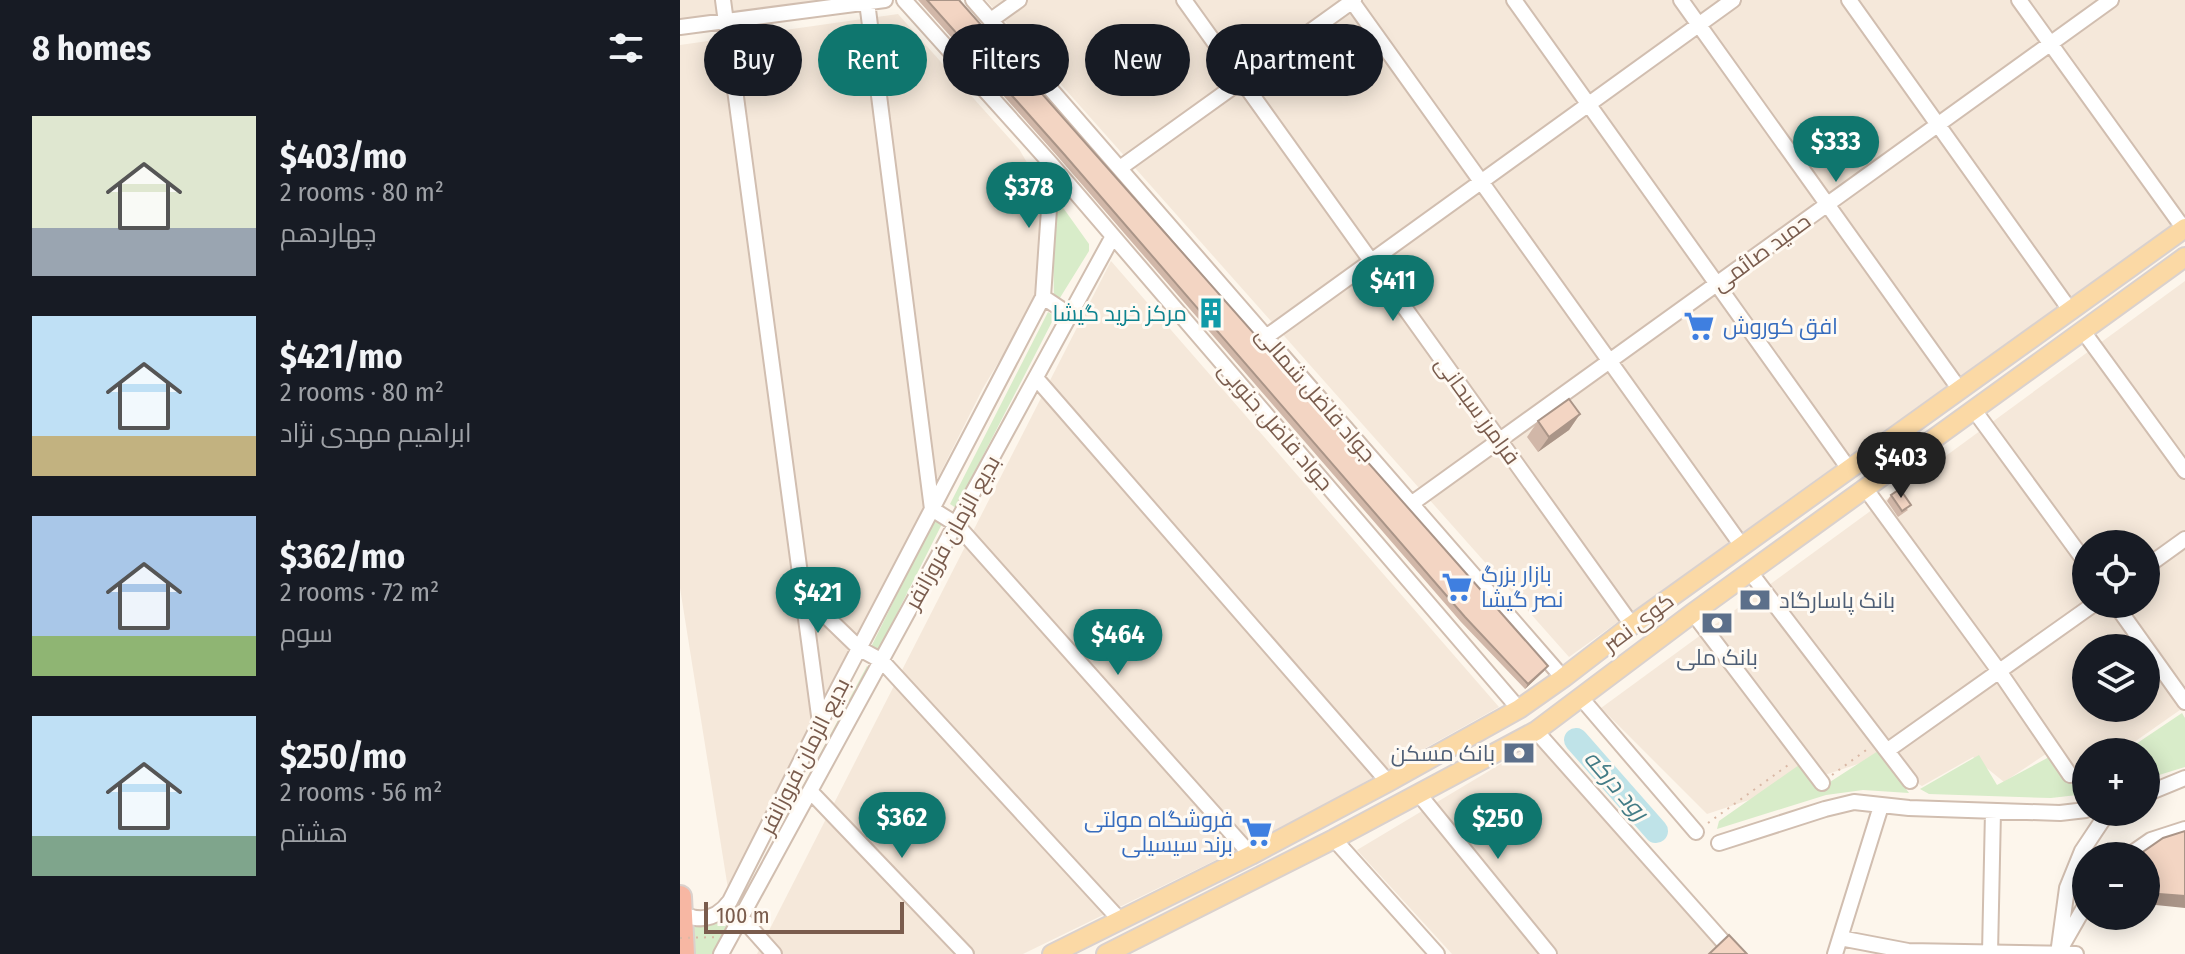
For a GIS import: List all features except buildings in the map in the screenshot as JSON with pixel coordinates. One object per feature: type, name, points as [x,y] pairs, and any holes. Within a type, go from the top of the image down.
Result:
[{"type":"highway","points":[[680,898],[683,954]]},
{"type":"main road","name":"کوی نصر","points":[[1052,954],[1251,855],[1519,709],[2184,228]]},
{"type":"main road","name":"کوی نصر","points":[[1106,954],[1334,839],[1536,731],[1693,613],[2185,257]]},
{"type":"street","points":[[723,0],[820,723]]},
{"type":"street","points":[[680,27],[885,0]]},
{"type":"street","name":"جواد فاضل جنوبی","points":[[904,0],[1060,166],[1113,236],[1519,709]]},
{"type":"street","name":"جواد فاضل شمالی","points":[[973,0],[1563,678]]},
{"type":"street","points":[[991,20],[1019,0]]},
{"type":"street","name":"فرامرز سبحانی","points":[[1184,0],[1206,30]]},
{"type":"street","points":[[1319,24],[1352,0],[1742,546]]},
{"type":"street","points":[[1514,0],[1849,469]]},
{"type":"street","points":[[1681,0],[1960,390]]},
{"type":"street","points":[[1266,337],[1733,0]]},
{"type":"street","points":[[1849,0],[2070,310]]},
{"type":"street","points":[[2019,0],[2184,228]]},
{"type":"street","name":"حمید صائمی","points":[[1411,504],[2111,0]]},
{"type":"street","points":[[867,2],[932,509],[956,524],[1251,855]]},
{"type":"street","points":[[1120,168],[1220,96]]},
{"type":"street","name":"فرامرز سبحانی","points":[[1253,96],[1632,625]]},
{"type":"street","points":[[1085,152],[1097,142]]},
{"type":"street","points":[[1060,166],[1043,297],[1070,315]]},
{"type":"street","name":"بدیع‌ الزمان فروزانفر","points":[[721,954],[1113,236]]},
{"type":"street","name":"بدیع الزمان فروزانفر","points":[[680,898],[686,915],[704,919],[714,916],[730,901],[1043,297]]},
{"type":"street","points":[[2083,331],[2185,471]]},
{"type":"street","points":[[1036,378],[1388,782]]},
{"type":"street","points":[[1974,410],[2072,544]]},
{"type":"street","points":[[1865,488],[1999,671],[2070,775]]},
{"type":"street","points":[[2160,557],[2185,539]]},
{"type":"street","points":[[1750,572],[1910,781]]},
{"type":"street","points":[[802,593],[860,649],[882,661],[1120,920]]},
{"type":"street","points":[[1693,613],[1822,783]]},
{"type":"street","points":[[1884,745],[2074,618]]},
{"type":"street","points":[[2125,618],[2185,702]]},
{"type":"street","points":[[1582,699],[1696,832]]},
{"type":"street","points":[[1536,731],[1734,954]]},
{"type":"street","points":[[2160,788],[2185,778]]},
{"type":"street","points":[[811,792],[966,954]]},
{"type":"street","points":[[1418,793],[1549,954]]},
{"type":"street","points":[[1719,843],[1854,802],[1993,811],[2072,812]]},
{"type":"street","points":[[1835,954],[1881,806]]},
{"type":"street","points":[[1990,953],[1993,811]]},
{"type":"street","points":[[2058,954],[2067,888],[2082,851],[2099,826]]},
{"type":"street","points":[[2148,842],[2185,829]]},
{"type":"street","points":[[1334,839],[1437,954]]},
{"type":"street","points":[[742,918],[774,954]]},
{"type":"street","points":[[2058,954],[2072,929]]},
{"type":"street","points":[[1840,938],[1908,951],[2076,954]]},
{"type":"path","points":[[1822,783],[1884,745]]},
{"type":"path","points":[[1696,832],[1801,755]]},
{"type":"path","points":[[680,938],[719,937]]},
{"type":"shaded area","points":[[680,0],[827,0],[680,20]]},
{"type":"shaded area","points":[[986,0],[2185,0],[2185,215],[1569,657],[1069,94],[1069,24],[1007,24]]},
{"type":"shaded area","points":[[898,14],[907,24],[828,24]]},
{"type":"shaded area","points":[[818,25],[818,96],[927,96],[927,46],[943,64],[943,96],[971,96],[1019,149],[1032,171],[1049,278],[983,388],[729,895],[680,588],[680,45],[704,42],[704,96],[802,96],[802,28]]},
{"type":"shaded area","points":[[1111,261],[1499,707],[1286,826],[1023,954],[757,954]]},
{"type":"shaded area","points":[[2185,281],[2185,711],[2180,710],[2140,738],[2072,738],[2072,766],[2058,746],[2004,782],[1973,757],[1922,786],[1873,759],[1707,814],[1601,708]]},
{"type":"shaded area","points":[[1539,741],[1726,954],[1452,954],[1357,850]]},
{"type":"green space","points":[[1059,202],[1089,244],[1089,251],[1058,301],[1054,299],[1052,203]]},
{"type":"green space","points":[[1048,312],[1055,316],[956,508],[950,504]]},
{"type":"green space","points":[[936,516],[944,520],[878,651],[871,647]]},
{"type":"green space","points":[[867,666],[873,671],[725,954],[690,954],[690,922],[718,919],[741,901]]},
{"type":"green space","points":[[2182,713],[2185,718],[2185,767],[2160,775],[2160,738],[2145,738]]},
{"type":"green space","points":[[1878,751],[1909,793],[1863,790],[1826,795],[1717,829],[1719,821],[1799,765],[1819,789]]},
{"type":"green space","points":[[1979,755],[1997,785],[2051,756],[2072,785],[2072,796],[2051,798],[1929,794],[1920,789]]},
{"type":"waterway","name":"رود درکه","points":[[1576,740],[1656,831]]},
{"type":"place","name":"مرکز خرید گیشا","points":[[1211,313]]},
{"type":"place","name":"افق کوروش","points":[[1699,326]]},
{"type":"place","name":"بازار بزرگ نصر گیشا","points":[[1457,587]]},
{"type":"place","name":"بانک پاسارگاد","points":[[1755,600]]},
{"type":"place","name":"بانک ملی","points":[[1717,623]]},
{"type":"place","name":"بانک مسکن","points":[[1519,753]]},
{"type":"place","name":"فروشگاه مولتی برند سیسیلی","points":[[1257,832]]}]
